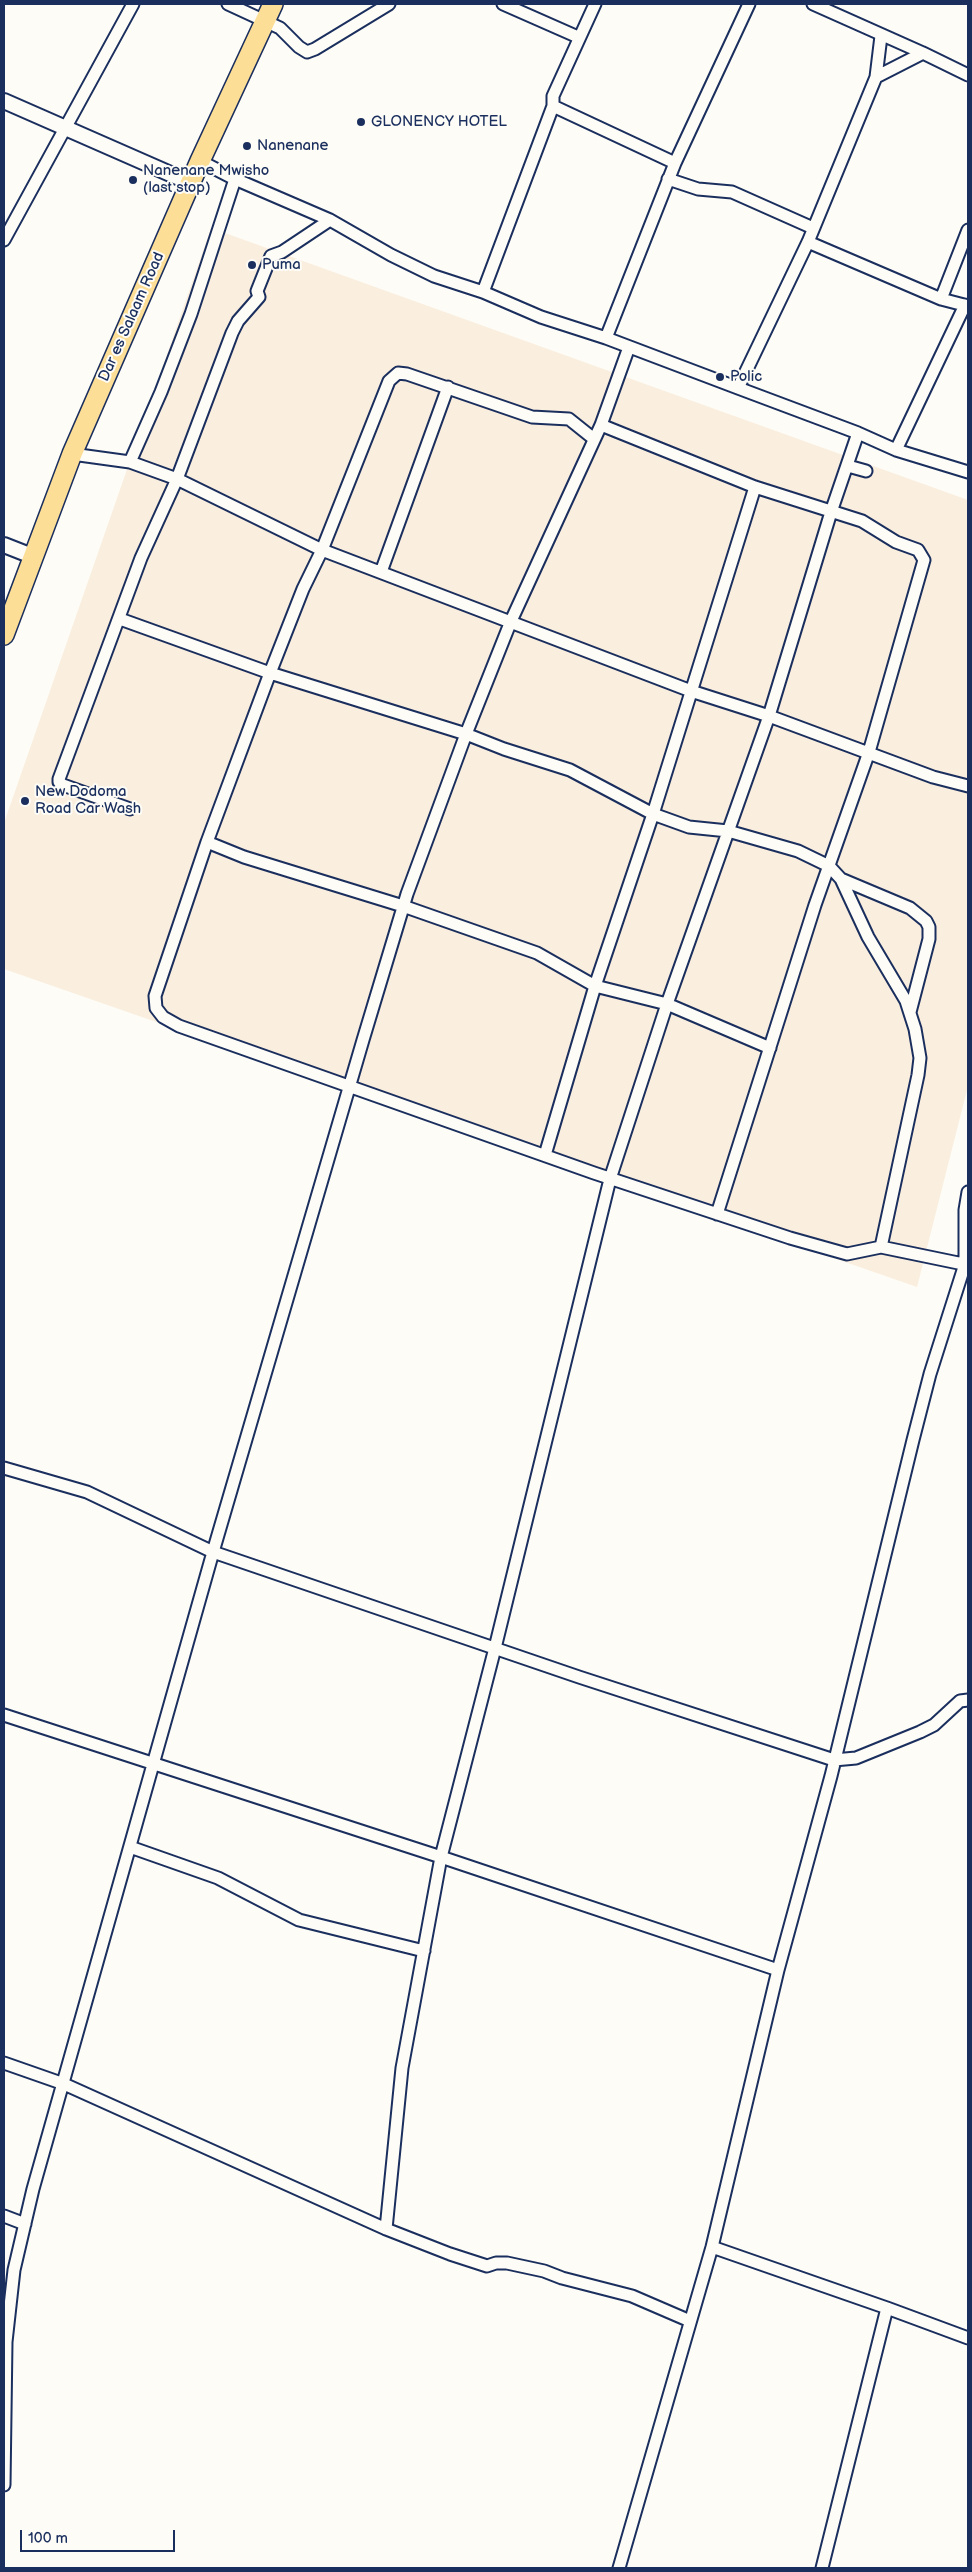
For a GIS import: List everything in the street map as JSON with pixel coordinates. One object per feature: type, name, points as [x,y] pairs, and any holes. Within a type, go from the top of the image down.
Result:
[{"type":"highway","name":"Dar es Salaam Road","points":[[4,635],[32,556],[72,454],[200,161],[263,21],[273,4]]},
{"type":"street","points":[[4,240],[133,4]]},
{"type":"street","points":[[228,4],[280,28],[299,47],[307,52],[316,50],[389,4]]},
{"type":"street","points":[[503,4],[578,37]]},
{"type":"street","points":[[484,292],[553,106],[553,96],[578,37],[595,4]]},
{"type":"street","points":[[606,338],[675,162],[749,4]]},
{"type":"street","points":[[813,4],[967,73]]},
{"type":"street","points":[[738,388],[808,242],[812,228],[876,78],[881,36]]},
{"type":"street","points":[[876,78],[923,53]]},
{"type":"street","points":[[4,101],[191,184]]},
{"type":"street","points":[[553,106],[675,162]]},
{"type":"street","points":[[200,161],[235,179],[330,220],[391,255],[434,276],[484,292],[541,317],[606,338],[858,433],[896,450],[968,472]]},
{"type":"street","points":[[130,462],[161,392],[191,314],[235,179]]},
{"type":"street","points":[[668,179],[698,189],[732,192],[812,228]]},
{"type":"street","points":[[130,809],[59,782],[142,558],[177,479],[232,333],[238,321],[260,297],[257,291],[271,256],[282,252],[330,220]]},
{"type":"street","points":[[941,300],[968,230]]},
{"type":"street","points":[[808,242],[941,300],[967,306],[896,450]]},
{"type":"street","points":[[4,2485],[6,2342],[14,2270],[25,2224],[153,1763],[350,1086],[403,906],[466,734],[511,621],[601,425],[628,347]]},
{"type":"street","points":[[594,439],[569,419],[532,417],[407,374],[398,373],[389,381],[322,550],[303,589],[207,842],[155,996],[156,1008],[163,1017],[179,1026],[610,1179],[790,1238],[847,1254],[881,1247],[967,1264]]},
{"type":"street","points":[[381,572],[448,387]]},
{"type":"street","points":[[601,425],[755,487],[862,521],[896,542],[918,550],[924,560],[868,752],[829,866],[717,1214]]},
{"type":"street","points":[[386,2229],[397,2103],[441,1857],[495,1648],[610,1179],[667,1004],[769,716],[831,512],[858,433]]},
{"type":"street","points":[[72,454],[130,462],[177,479],[322,550],[691,691],[769,716],[933,777],[968,786]]},
{"type":"street","points":[[848,466],[866,471]]},
{"type":"street","points":[[545,1155],[595,986],[653,814],[755,487]]},
{"type":"street","points":[[4,545],[32,556]]},
{"type":"street","points":[[120,619],[270,673],[466,734],[504,749],[570,770],[653,814],[689,827],[728,831],[798,851],[829,866],[841,879],[859,920],[899,986],[910,1012],[917,1039],[919,1066],[881,1247]]},
{"type":"street","points":[[207,842],[244,856],[403,906],[538,953],[595,986],[667,1004],[770,1048]]},
{"type":"street","points":[[841,879],[910,908],[926,921],[930,934],[910,1012]]},
{"type":"street","points":[[619,2568],[712,2247],[778,1970],[834,1760],[923,1402],[967,1264],[965,1210],[968,1192]]},
{"type":"street","points":[[4,1468],[87,1492],[214,1552],[495,1648],[834,1760],[856,1758],[927,1729],[958,1702],[968,1700]]},
{"type":"street","points":[[4,1715],[441,1857],[778,1970]]},
{"type":"street","points":[[130,1847],[218,1878],[299,1920],[424,1951]]},
{"type":"street","points":[[4,2063],[64,2084],[386,2229],[487,2266],[496,2263],[507,2263],[625,2294],[690,2321]]},
{"type":"street","points":[[4,2216],[25,2224]]},
{"type":"street","points":[[712,2247],[968,2338]]},
{"type":"street","points":[[822,2568],[887,2308]]},
{"type":"shaded area","points":[[211,228],[968,500],[968,1086],[917,1287],[4,969],[4,823]]},
{"type":"place","name":"GLONENCY HOTEL","points":[[361,122]]},
{"type":"place","name":"Nanenane","points":[[247,146]]},
{"type":"place","name":"Nanenane Mwisho (last stop)","points":[[133,180]]},
{"type":"place","name":"Puma","points":[[252,265]]},
{"type":"place","name":"Polic","points":[[720,377]]},
{"type":"place","name":"New Dodoma Road Car Wash","points":[[25,801]]}]
